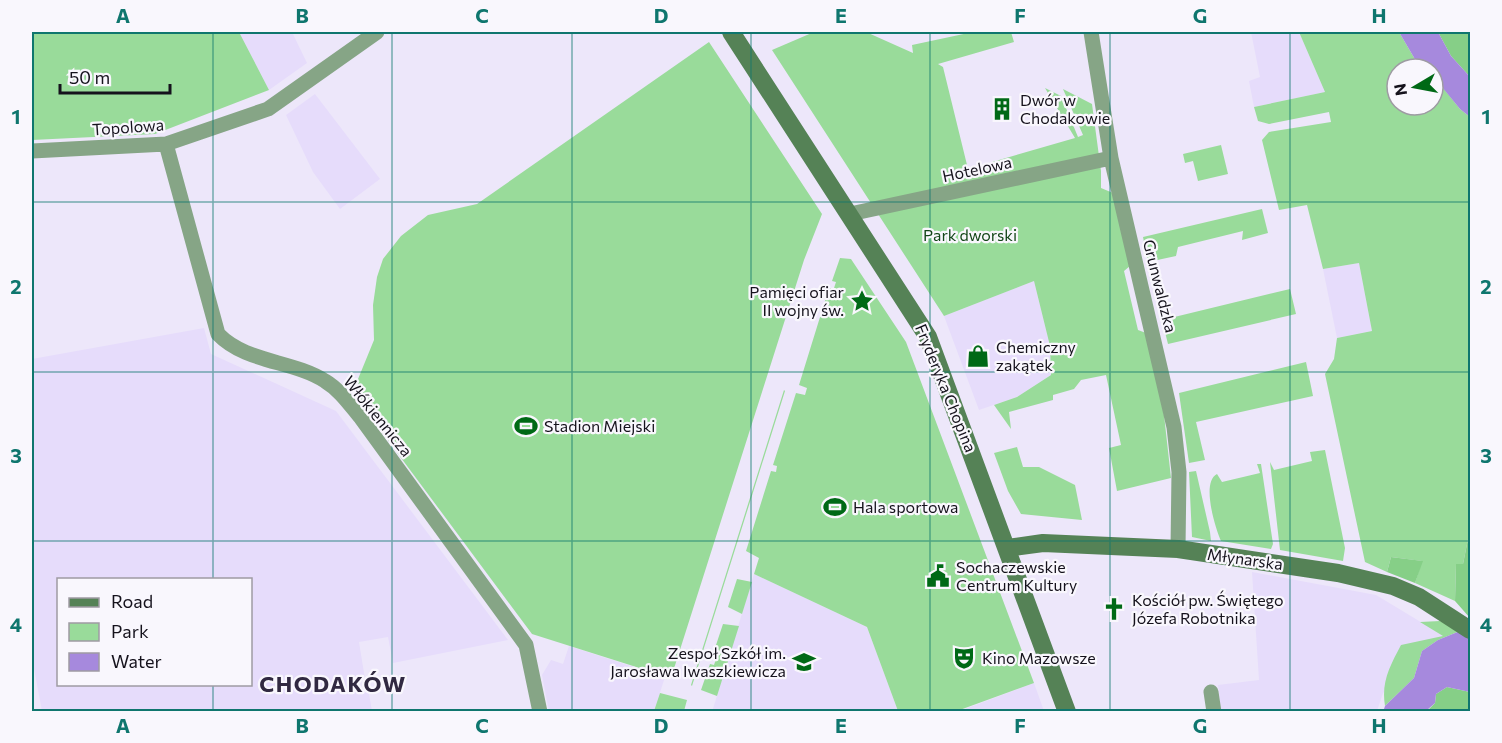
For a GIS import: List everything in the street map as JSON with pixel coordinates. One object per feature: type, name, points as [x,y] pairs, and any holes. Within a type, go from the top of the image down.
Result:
[{"type":"main road","name":"Fryderyka Chopina","points":[[731,32],[928,337],[1067,711]]},
{"type":"main road","name":"Młynarska","points":[[1007,548],[1043,543],[1178,549],[1338,573],[1393,586],[1419,597],[1465,625]]},
{"type":"street","name":"Topolowa","points":[[32,151],[166,144],[268,109],[377,32]]},
{"type":"street","name":"Grunwaldzka","points":[[1091,32],[1111,158],[1174,427],[1179,472],[1178,549]]},
{"type":"street","name":"Włókiennicza","points":[[166,144],[218,334],[241,351],[323,380],[336,389],[361,418],[523,640],[531,657],[540,711]]},
{"type":"street","name":"Hotelowa","points":[[850,214],[1111,158]]},
{"type":"street","points":[[1211,692],[1214,711]]},
{"type":"shaded area","points":[[239,32],[292,32],[307,63],[269,90]]},
{"type":"shaded area","points":[[1251,32],[1299,32],[1325,92],[1254,107],[1249,81],[1260,77]]},
{"type":"shaded area","points":[[315,94],[380,179],[340,209],[313,172],[286,115]]},
{"type":"shaded area","points":[[1359,263],[1372,331],[1337,338],[1323,269]]},
{"type":"shaded area","points":[[1034,281],[1050,346],[1051,375],[1017,397],[979,410],[944,316]]},
{"type":"shaded area","points":[[204,328],[211,354],[336,411],[508,640],[393,663],[388,637],[359,642],[365,679],[347,683],[348,691],[368,688],[372,711],[42,711],[32,658],[32,359]]},
{"type":"shaded area","points":[[1252,572],[1376,595],[1444,636],[1383,693],[1377,711],[1221,711],[1218,685],[1259,680]]},
{"type":"shaded area","name":"Zespoł Szkół im. Jarosława Iwaszkiewicza","points":[[754,574],[867,627],[898,711],[712,712]]},
{"type":"shaded area","points":[[569,646],[665,677],[654,711],[549,712],[542,675],[551,660],[563,664]]},
{"type":"shaded area","points":[[1034,683],[1044,711],[957,712]]},
{"type":"green space","points":[[32,32],[239,32],[269,90],[155,134],[32,140]]},
{"type":"green space","name":"Park dworski","points":[[814,32],[866,32],[913,53],[912,45],[973,32],[1011,32],[1014,42],[938,64],[943,67],[968,169],[1075,138],[1045,88],[1061,96],[1078,137],[1083,135],[1063,89],[1092,104],[1101,171],[1101,188],[1113,193],[1130,266],[1124,271],[1138,330],[1146,333],[1164,415],[1171,478],[1117,491],[1109,448],[1121,445],[1106,375],[1081,380],[1074,389],[1053,395],[1053,400],[1009,412],[1011,429],[994,405],[1017,397],[1051,375],[1050,346],[1034,281],[944,316],[772,50]]},
{"type":"green space","points":[[1299,32],[1399,32],[1414,57],[1385,57],[1385,117],[1445,117],[1445,90],[1460,109],[1470,117],[1470,529],[1463,564],[1456,564],[1455,601],[1415,583],[1422,561],[1391,557],[1387,572],[1365,562],[1325,374],[1334,359],[1337,338],[1372,331],[1359,263],[1323,269],[1307,205],[1279,210],[1262,140],[1269,132],[1331,122],[1329,112],[1269,124],[1258,121],[1254,107],[1325,92]]},
{"type":"green space","points":[[1438,32],[1470,32],[1470,77],[1451,56]]},
{"type":"green space","points":[[709,42],[822,214],[804,260],[671,678],[532,634],[358,400],[356,384],[374,340],[373,305],[377,277],[383,259],[401,236],[428,215],[477,204]]},
{"type":"green space","points":[[1221,145],[1228,174],[1198,181],[1193,161],[1185,163],[1183,154]]},
{"type":"green space","points":[[1262,209],[1268,233],[1242,240],[1243,231],[1178,247],[1176,256],[1148,262],[1143,237]]},
{"type":"green space","points":[[840,258],[851,259],[906,342],[1034,683],[957,711],[898,711],[867,627],[754,574],[759,558],[746,551],[771,471],[776,472],[777,466],[773,465],[796,393],[805,395],[807,388],[799,385],[829,288],[834,288],[836,282],[832,281]]},
{"type":"green space","points":[[1290,289],[1296,314],[1168,344],[1162,320]]},
{"type":"green space","points":[[1306,362],[1313,396],[1196,422],[1205,460],[1189,463],[1179,393]]},
{"type":"green space","points":[[785,391],[692,686],[691,685]]},
{"type":"green space","points":[[1017,447],[1023,467],[1039,467],[1075,485],[1082,520],[1021,514],[1008,491],[994,453]]},
{"type":"green space","points":[[1325,450],[1345,548],[1343,561],[1280,550],[1270,462],[1274,470],[1312,461],[1310,452]]},
{"type":"green space","points":[[1257,464],[1261,464],[1273,544],[1271,549],[1221,541],[1211,505],[1210,486],[1217,474],[1222,482],[1260,473]]},
{"type":"green space","points":[[1196,471],[1211,541],[1192,537],[1189,472]]},
{"type":"green space","points":[[1470,529],[1470,618],[1455,601],[1456,564],[1463,564]]},
{"type":"green space","points":[[1391,557],[1423,561],[1415,583],[1387,572]]},
{"type":"green space","points":[[737,579],[752,582],[742,614],[728,607]]},
{"type":"green space","points":[[1440,621],[1460,631],[1438,640],[1422,651],[1414,678],[1385,706],[1385,682],[1401,645],[1443,636],[1420,622]]},
{"type":"green space","points":[[723,624],[739,626],[717,696],[701,690],[710,664],[714,665],[716,659],[712,657]]},
{"type":"green space","points":[[1447,687],[1470,692],[1470,711],[1426,712],[1435,703],[1436,694]]},
{"type":"green space","points":[[660,693],[687,700],[684,711],[654,711]]},
{"type":"water","points":[[1399,32],[1438,32],[1451,56],[1470,77],[1470,117],[1445,91],[1445,57],[1414,57]]},
{"type":"water","points":[[1470,617],[1470,692],[1447,687],[1436,694],[1435,703],[1426,711],[1383,712],[1385,706],[1414,678],[1422,651],[1438,640],[1460,631]]},
{"type":"place","name":"Dwór w Chodakowie","points":[[1002,109]]},
{"type":"place","name":"Pamięci ofiar II wojny św.","points":[[862,301]]},
{"type":"place","name":"Chemiczny zakątek","points":[[978,356]]},
{"type":"place","name":"Stadion Miejski","points":[[526,426]]},
{"type":"place","name":"Hala sportowa","points":[[835,507]]},
{"type":"place","name":"Sochaczewskie Centrum Kultury","points":[[938,576]]},
{"type":"place","name":"Kościół pw. Świętego Józefa Robotnika","points":[[1114,609]]},
{"type":"place","name":"Kino Mazowsze","points":[[964,658]]},
{"type":"place","name":"Zespoł Szkół im. Jarosława Iwaszkiewicza","points":[[804,662]]},
{"type":"district","name":"CHODAKÓW","points":[[333,684]]}]
